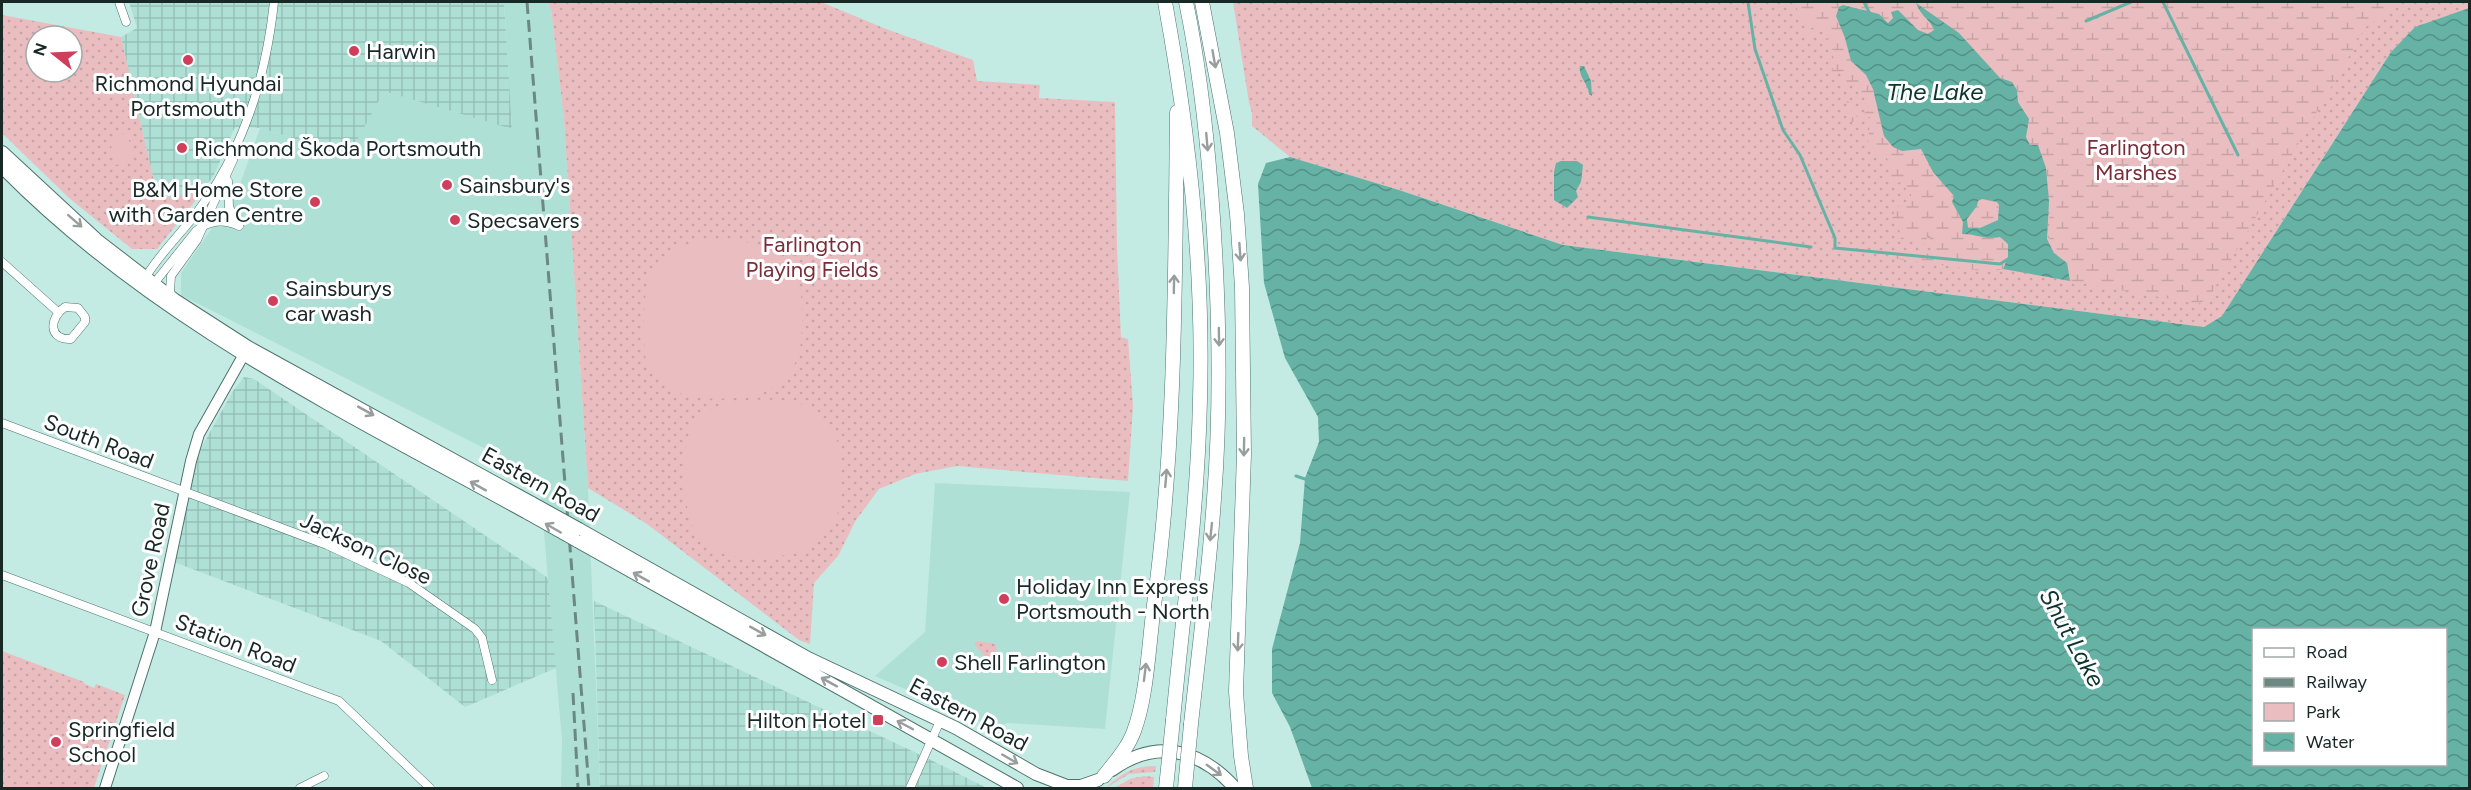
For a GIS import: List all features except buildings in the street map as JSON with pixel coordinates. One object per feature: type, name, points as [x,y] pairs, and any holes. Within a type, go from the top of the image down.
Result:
[{"type":"highway","points":[[1165,2],[1192,173],[1201,317],[1196,484],[1166,789]]},
{"type":"highway","points":[[1185,789],[1214,499],[1220,386],[1218,270],[1206,130],[1186,2]]},
{"type":"highway","points":[[1202,2],[1227,133],[1238,214],[1242,287],[1244,454],[1236,692],[1246,789]]},
{"type":"highway","points":[[1098,782],[1127,746],[1135,730],[1144,686],[1157,580],[1172,408],[1177,68]]},
{"type":"main road","name":"Eastern Road","points":[[2,152],[60,208],[147,284],[175,300],[246,351]]},
{"type":"main road","name":"Eastern Road","points":[[2,167],[82,242],[246,351],[578,535],[829,670],[940,721],[1050,781],[1074,786],[1098,782]]},
{"type":"main road","name":"Eastern Road","points":[[578,535],[1017,789]]},
{"type":"main road","points":[[1098,782],[1124,761],[1150,752],[1172,750],[1191,756],[1210,767],[1235,789]]},
{"type":"street","points":[[118,2],[126,22]]},
{"type":"street","points":[[147,284],[199,210],[235,150],[245,128],[258,90],[268,49],[274,2]]},
{"type":"street","points":[[147,284],[204,224],[222,220],[238,226],[227,195],[235,150]]},
{"type":"street","points":[[175,300],[170,291],[171,276],[197,240],[232,165]]},
{"type":"street","points":[[199,210],[222,209],[233,215]]},
{"type":"street","points":[[2,262],[58,312]]},
{"type":"street","points":[[72,307],[83,312],[85,321],[71,339],[61,338],[55,333],[53,320],[58,312],[72,307]]},
{"type":"street","name":"Grove Road","points":[[105,789],[155,632],[184,492],[199,434],[246,351]]},
{"type":"street","name":"South Road","points":[[2,423],[184,492]]},
{"type":"street","name":"Jackson Close","points":[[184,492],[327,546],[409,583],[475,629],[482,638],[492,680]]},
{"type":"street","name":"Station Road","points":[[2,575],[339,701],[430,789]]},
{"type":"street","points":[[910,789],[940,721]]},
{"type":"street","points":[[305,787],[324,776]]},
{"type":"shaded area","points":[[129,2],[504,2],[512,129],[384,91],[349,155],[260,128],[235,127],[214,175],[202,192],[158,199],[121,37],[137,28]]},
{"type":"shaded area","points":[[504,2],[548,2],[551,9],[564,119],[588,488],[600,788],[561,788],[562,740],[539,476],[181,295],[181,273],[238,190],[260,128],[349,155],[384,90],[512,129]]},
{"type":"shaded area","points":[[244,377],[254,379],[548,578],[556,668],[465,707],[381,641],[174,562],[199,452],[233,391]]},
{"type":"shaded area","points":[[935,483],[1130,492],[1105,729],[1009,723],[992,727],[875,676],[925,632]]},
{"type":"shaded area","points":[[594,601],[929,759],[987,788],[600,788]]},
{"type":"green space","name":"Farlington Playing Fields","points":[[548,2],[821,2],[886,29],[973,60],[977,81],[1040,85],[1039,98],[1115,102],[1121,337],[1128,339],[1133,406],[1128,481],[957,466],[915,474],[879,489],[856,520],[838,556],[814,583],[810,644],[799,640],[647,524],[588,488],[564,119],[551,9]]},
{"type":"green space","name":"Farlington Marshes","points":[[1233,2],[2469,2],[2470,8],[2415,27],[2391,52],[2222,316],[2204,327],[1563,245],[1399,190],[1290,157],[1252,126],[1252,113]]},
{"type":"green space","points":[[1795,2],[2402,2],[2366,27],[2209,298],[2198,304],[2070,281],[2067,263],[2053,249],[2050,242],[2048,197],[2030,145],[2025,137],[2029,119],[2018,102],[2017,90],[2000,78],[1973,48],[1921,15],[1931,23],[1934,30],[1927,34],[1908,22],[1898,11],[1888,24],[1879,14],[1843,5],[1836,16],[1851,61],[1866,75],[1873,89],[1884,136],[1892,147],[1920,149],[1933,173],[1963,204],[1982,199],[1997,202],[2000,213],[1998,220],[1993,223],[2000,237],[2008,244],[2008,257],[2003,269],[1990,272],[1891,258],[1900,251],[1931,251],[1930,238],[1934,226],[1923,245],[1901,239],[1899,227],[1894,227],[1897,222],[1892,219],[1895,209],[1911,198],[1911,193],[1904,193],[1908,184],[1903,181],[1895,184],[1889,177],[1891,165],[1886,157],[1878,158],[1868,148],[1870,117],[1853,122],[1843,119],[1853,118],[1848,115],[1847,99],[1856,117],[1870,110],[1866,104],[1865,108],[1862,108],[1861,103],[1865,99],[1865,93],[1858,95],[1859,91],[1854,89],[1852,82],[1842,83],[1840,79],[1846,77],[1846,73],[1831,72],[1837,61],[1833,57],[1834,50],[1829,49],[1823,29],[1805,37],[1803,35],[1820,21],[1801,23]]},
{"type":"green space","points":[[2,15],[51,24],[24,24],[24,84],[84,84],[84,30],[121,37],[158,199],[202,192],[157,249],[132,249],[69,198],[2,133]]},
{"type":"green space","points":[[127,133],[134,160],[116,165],[109,138]]},
{"type":"green space","points":[[708,241],[748,242],[771,249],[785,261],[798,284],[801,295],[802,323],[798,357],[784,378],[770,389],[755,396],[715,399],[682,394],[663,384],[645,356],[644,312],[647,285],[655,265],[676,249],[688,244]]},
{"type":"green space","points":[[747,400],[787,401],[810,408],[824,419],[837,442],[841,481],[837,515],[829,530],[803,551],[765,557],[743,557],[721,553],[703,543],[690,518],[686,501],[684,462],[686,444],[691,430],[698,419],[715,408]]},
{"type":"green space","points":[[975,642],[995,644],[997,649],[995,654],[987,659],[975,645]]},
{"type":"green space","name":"Springfield School","points":[[2,651],[84,682],[94,688],[96,684],[125,695],[94,788],[2,788]]},
{"type":"green space","points":[[1156,766],[1155,772],[1129,774],[1106,788],[1128,771]]},
{"type":"green space","points":[[1144,776],[1154,777],[1153,788],[1114,788],[1130,779]]},
{"type":"water","name":"The Lake","points":[[1916,3],[1959,33],[2000,78],[2012,82],[2017,90],[2018,102],[2029,119],[2026,137],[2030,145],[2038,145],[2046,168],[2049,202],[2047,239],[2054,253],[2067,263],[2070,281],[2003,269],[2008,257],[2008,244],[2000,237],[1988,238],[1962,234],[1963,222],[1952,202],[1954,196],[1933,172],[1921,149],[1902,151],[1893,147],[1884,136],[1873,89],[1866,75],[1851,61],[1836,16],[1839,7],[1843,5],[1879,14],[1888,23],[1893,18],[1891,12],[1898,10],[1918,30],[1928,34],[1934,30]],"holes":[[[1982,199],[1997,202],[1999,205],[1998,220],[1980,228],[1968,228],[1967,219],[1978,201]]]},
{"type":"water","name":"Shut Lake","points":[[2469,8],[2469,788],[1312,788],[1290,727],[1272,693],[1272,649],[1300,543],[1305,478],[1319,442],[1318,417],[1285,358],[1264,283],[1258,184],[1266,163],[1290,157],[1399,190],[1563,245],[2204,327],[2222,316],[2391,52],[2415,27]]},
{"type":"water","points":[[1580,66],[1584,66],[1591,81],[1592,96],[1582,77]]},
{"type":"water","points":[[1577,161],[1583,165],[1581,182],[1576,191],[1578,197],[1567,208],[1554,200],[1554,172],[1556,163]]},
{"type":"waterway","points":[[1748,2],[1755,49],[1783,130],[1800,155],[1835,238],[1835,248],[2000,264],[2008,259]]},
{"type":"waterway","points":[[1864,2],[1869,12]]},
{"type":"waterway","points":[[2086,21],[2131,2]]},
{"type":"waterway","points":[[2163,2],[2238,155]]},
{"type":"waterway","points":[[1588,217],[1811,247]]},
{"type":"waterway","points":[[1296,476],[1308,480]]},
{"type":"railway","points":[[527,2],[589,788]]},
{"type":"railway","points":[[573,693],[578,788]]},
{"type":"place","name":"Harwin","points":[[354,51]]},
{"type":"place","name":"Richmond Hyundai Portsmouth","points":[[188,60]]},
{"type":"place","name":"Richmond Škoda Portsmouth","points":[[182,148]]},
{"type":"place","name":"Sainsbury's","points":[[447,185]]},
{"type":"place","name":"B&M Home Store with Garden Centre","points":[[315,202]]},
{"type":"place","name":"Specsavers","points":[[455,220]]},
{"type":"place","name":"Sainsburys car wash","points":[[273,301]]},
{"type":"place","name":"Holiday Inn Express Portsmouth - North","points":[[1004,599]]},
{"type":"place","name":"Shell Farlington","points":[[942,662]]},
{"type":"place","name":"Hilton Hotel","points":[[878,720]]},
{"type":"place","name":"Springfield School","points":[[56,742]]}]
